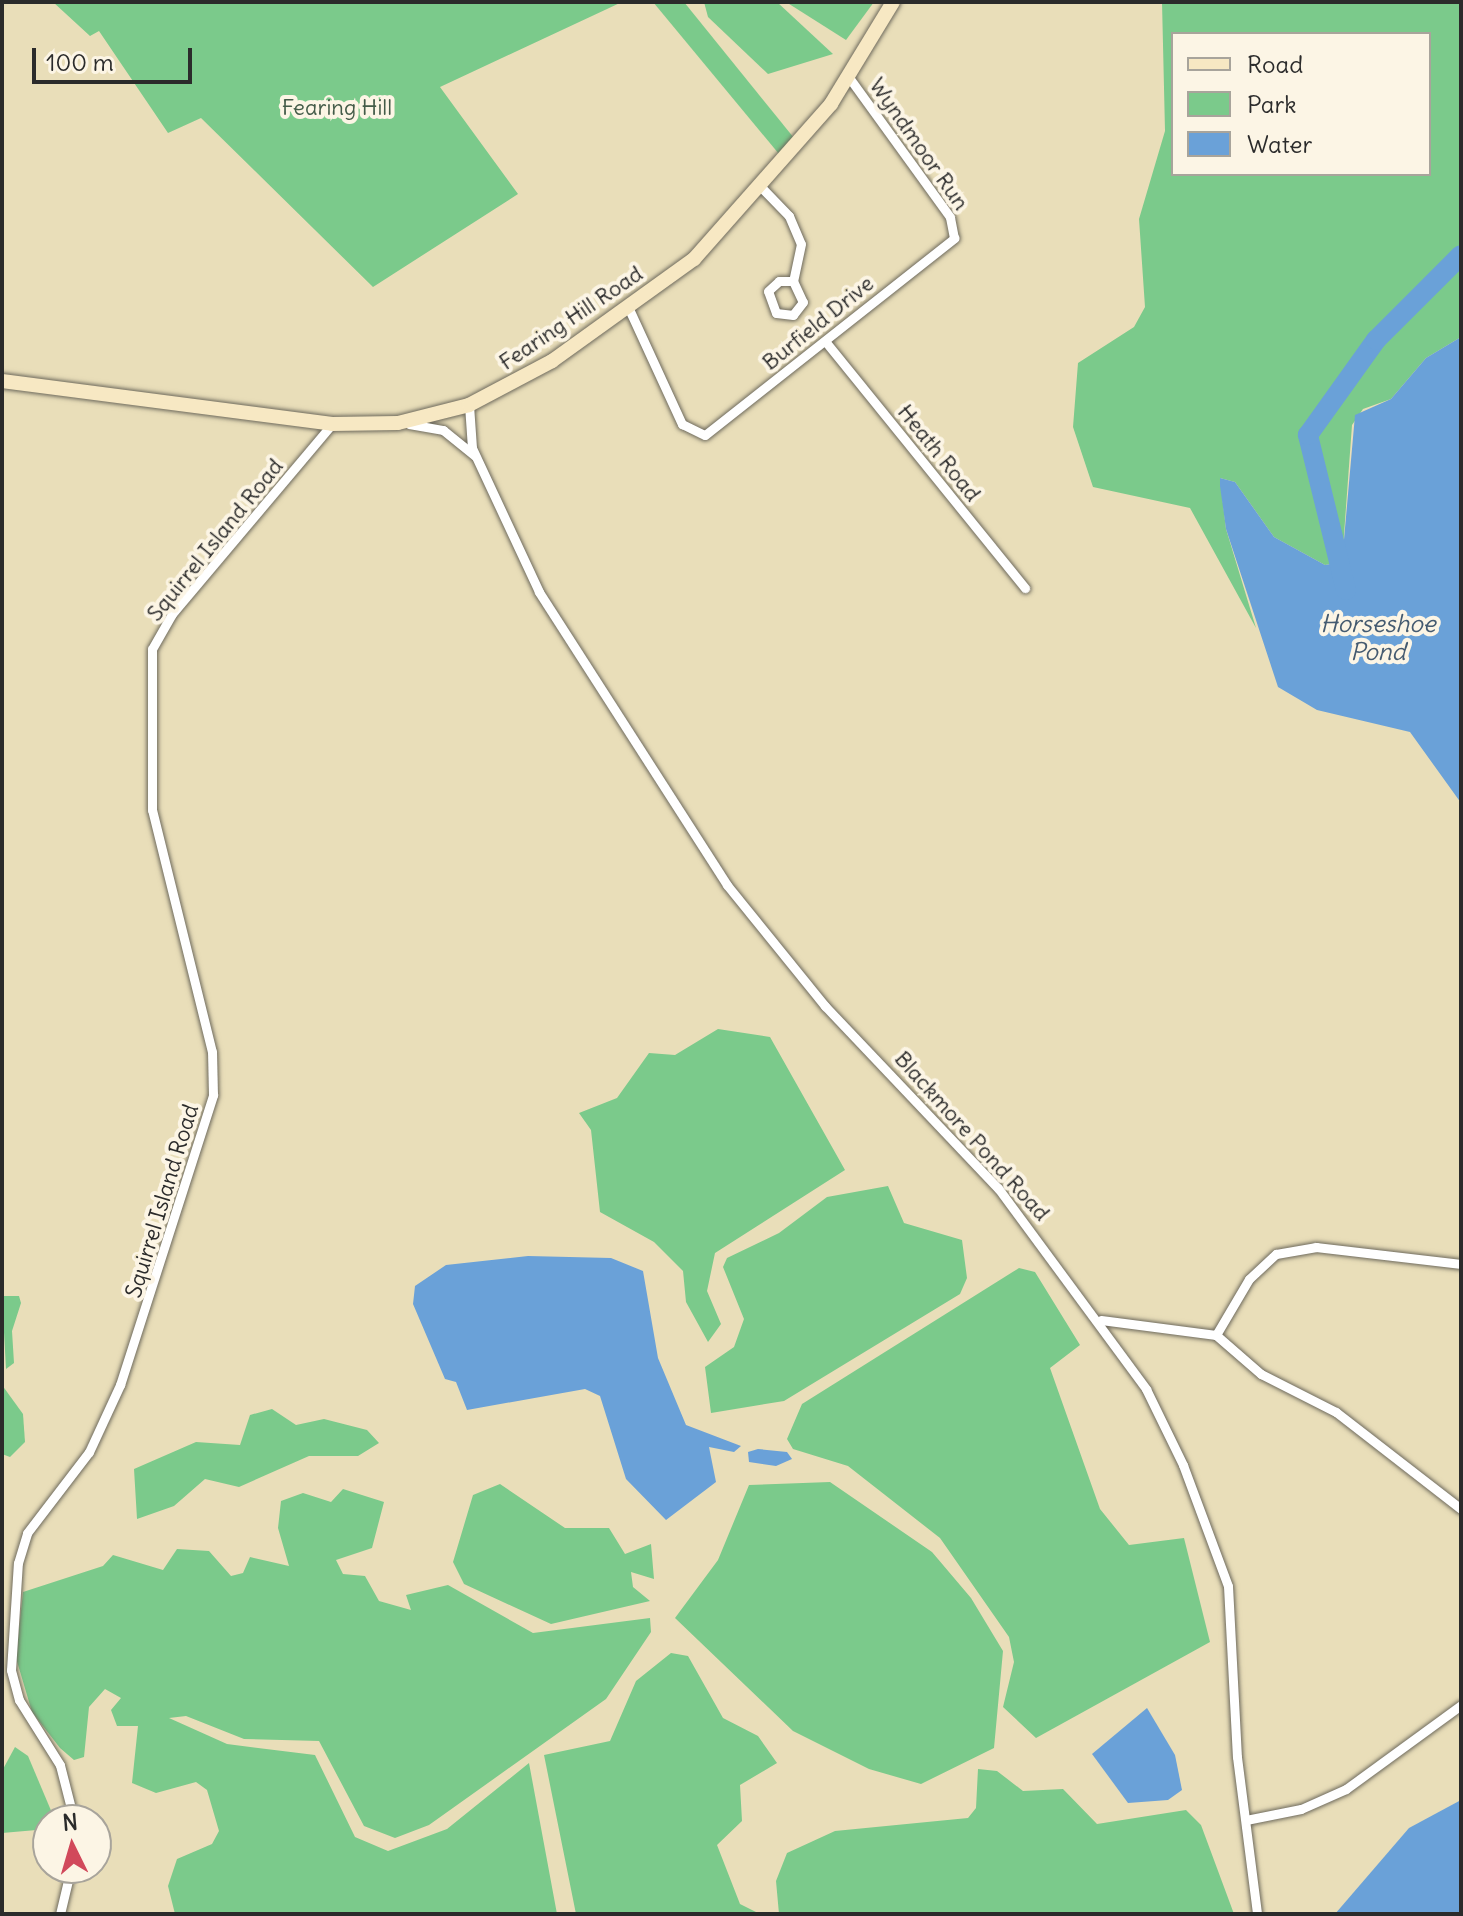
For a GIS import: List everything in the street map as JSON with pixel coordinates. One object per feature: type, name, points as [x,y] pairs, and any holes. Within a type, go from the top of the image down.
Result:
[{"type":"main road","name":"Fearing Hill Road","points":[[2,381],[332,424],[398,423],[469,405],[629,309],[694,259],[850,79],[893,2]]},
{"type":"street","name":"Wyndmoor Run","points":[[850,79],[956,231]]},
{"type":"street","points":[[760,186],[799,236],[802,259],[793,281],[768,291],[776,313],[801,307],[803,292],[793,281]]},
{"type":"street","name":"Burfield Drive","points":[[629,309],[682,424],[696,435],[712,431],[956,231]]},
{"type":"street","name":"Heath Road","points":[[825,341],[1025,588]]},
{"type":"street","name":"Blackmore Pond Road","points":[[469,405],[475,456],[539,592],[727,885],[825,1006],[998,1188],[1101,1320],[1183,1465],[1228,1586],[1246,1820],[1257,1914]]},
{"type":"street","name":"Blackmore Pond Road","points":[[398,423],[443,430],[475,456]]},
{"type":"street","name":"Squirrel Island Road","points":[[70,1804],[60,1765],[19,1700],[11,1670],[18,1563],[27,1533],[89,1452],[120,1385],[213,1095],[212,1052],[154,823],[152,649],[172,614],[332,424]]},
{"type":"street","points":[[1216,1335],[1249,1279],[1276,1254],[1316,1247],[1461,1264]]},
{"type":"street","points":[[1101,1320],[1216,1335],[1261,1374],[1336,1412],[1461,1509]]},
{"type":"street","points":[[1246,1820],[1301,1809],[1346,1789],[1461,1705]]},
{"type":"street","points":[[60,1914],[67,1884]]},
{"type":"green space","name":"Fearing Hill","points":[[53,2],[622,2],[440,87],[518,194],[373,287],[201,118],[168,133],[99,31],[90,36]]},
{"type":"green space","points":[[653,2],[684,2],[794,138],[779,154]]},
{"type":"green space","points":[[704,2],[777,2],[833,54],[768,74],[708,17]]},
{"type":"green space","points":[[786,2],[874,2],[846,40]]},
{"type":"green space","points":[[1162,2],[1461,2],[1461,337],[1426,358],[1391,399],[1363,409],[1352,425],[1342,562],[1325,565],[1274,537],[1235,482],[1220,478],[1226,529],[1256,628],[1190,508],[1093,487],[1073,427],[1078,363],[1134,327],[1145,307],[1139,219],[1165,131]]},
{"type":"green space","points":[[718,1029],[770,1037],[845,1170],[715,1253],[707,1291],[721,1324],[708,1342],[686,1302],[683,1271],[654,1242],[600,1212],[591,1130],[579,1113],[617,1098],[649,1053],[675,1055]]},
{"type":"green space","points":[[888,1186],[904,1223],[962,1240],[967,1278],[960,1294],[784,1401],[711,1413],[705,1367],[734,1347],[744,1319],[723,1267],[727,1258],[779,1233],[827,1197]]},
{"type":"green space","points":[[1019,1268],[1035,1272],[1080,1345],[1050,1368],[1100,1509],[1129,1545],[1184,1538],[1210,1642],[1036,1738],[1003,1707],[1014,1662],[1009,1637],[940,1538],[848,1466],[793,1449],[787,1439],[802,1404]]},
{"type":"green space","points":[[2,1296],[19,1296],[21,1303],[12,1331],[14,1363],[6,1369]]},
{"type":"green space","points":[[2,1385],[23,1414],[25,1442],[10,1457],[2,1454]]},
{"type":"green space","points":[[272,1409],[296,1425],[324,1419],[367,1430],[379,1443],[358,1456],[309,1456],[239,1487],[205,1479],[174,1506],[137,1519],[134,1469],[196,1442],[240,1445],[250,1415]]},
{"type":"green space","points":[[830,1482],[932,1552],[971,1598],[1003,1651],[994,1748],[921,1784],[869,1769],[793,1731],[675,1618],[718,1560],[749,1485]]},
{"type":"green space","points":[[500,1484],[565,1528],[609,1528],[625,1554],[651,1544],[654,1579],[631,1572],[633,1587],[650,1601],[551,1624],[464,1584],[453,1562],[473,1495]]},
{"type":"green space","points":[[343,1489],[384,1502],[372,1548],[336,1560],[343,1574],[365,1576],[379,1601],[411,1610],[406,1595],[448,1585],[533,1633],[650,1618],[651,1632],[606,1699],[429,1825],[395,1838],[364,1826],[319,1741],[244,1739],[186,1716],[169,1718],[227,1744],[315,1755],[355,1837],[388,1851],[447,1829],[529,1763],[557,1914],[175,1914],[168,1886],[177,1859],[212,1844],[219,1831],[207,1790],[196,1782],[156,1793],[132,1783],[138,1726],[117,1726],[111,1710],[121,1698],[105,1689],[89,1707],[84,1757],[74,1760],[60,1748],[32,1712],[16,1658],[23,1592],[103,1566],[113,1555],[163,1570],[177,1549],[209,1551],[231,1576],[243,1573],[250,1557],[289,1566],[278,1528],[281,1501],[303,1493],[331,1502]]},
{"type":"green space","points":[[671,1653],[688,1656],[723,1718],[758,1736],[777,1763],[740,1785],[742,1821],[717,1845],[740,1904],[760,1914],[576,1914],[544,1755],[610,1741],[636,1681]]},
{"type":"green space","points":[[15,1747],[28,1756],[48,1804],[32,1804],[32,1830],[2,1833],[2,1771]]},
{"type":"green space","points":[[978,1769],[997,1771],[1023,1791],[1063,1789],[1097,1824],[1186,1810],[1201,1825],[1234,1914],[779,1914],[776,1881],[787,1853],[835,1831],[968,1818],[976,1808]]},
{"type":"water","name":"Horseshoe Pond","points":[[1461,337],[1461,803],[1410,732],[1317,710],[1278,687],[1226,529],[1220,478],[1235,482],[1274,537],[1325,565],[1342,562],[1355,415],[1391,399],[1426,358]]},
{"type":"water","points":[[528,1256],[611,1258],[643,1271],[658,1358],[686,1425],[741,1446],[734,1452],[709,1447],[716,1482],[666,1520],[626,1479],[600,1396],[585,1389],[467,1410],[456,1382],[445,1379],[413,1304],[415,1286],[446,1265]]},
{"type":"water","points":[[758,1449],[787,1452],[792,1459],[776,1466],[749,1462],[748,1452]]},
{"type":"water","points":[[1147,1708],[1175,1755],[1182,1790],[1168,1800],[1128,1803],[1092,1754]]},
{"type":"water","points":[[1461,1800],[1461,1914],[1335,1914],[1409,1828]]},
{"type":"waterway","points":[[1346,590],[1308,435],[1376,340],[1461,255]]}]
